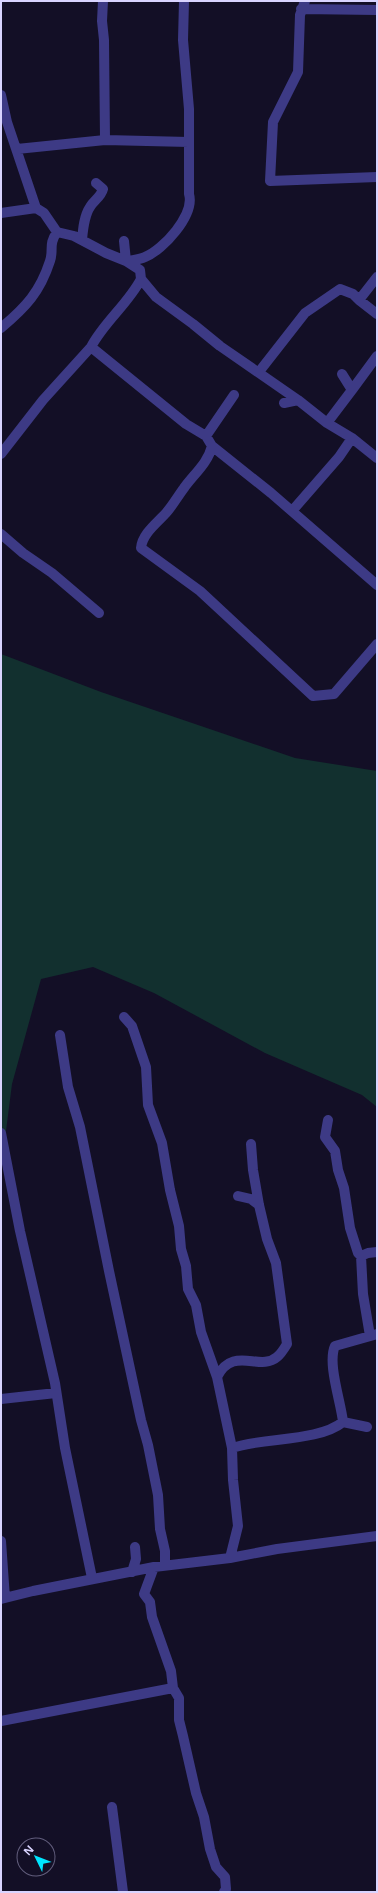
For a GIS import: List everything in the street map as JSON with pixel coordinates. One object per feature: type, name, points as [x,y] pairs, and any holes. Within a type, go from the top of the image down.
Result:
[{"type":"street","points":[[103,1],[102,21],[104,40],[105,140]]},
{"type":"street","points":[[126,261],[145,257],[163,245],[187,214],[191,202],[189,194],[187,77],[183,40],[184,1]]},
{"type":"street","points":[[377,10],[303,5],[298,72],[274,122],[270,181],[377,177]]},
{"type":"street","points":[[1,95],[7,122],[36,208],[44,213],[57,232],[74,236],[106,253],[126,261],[141,275],[156,298],[263,378],[298,400],[327,423],[352,438],[377,458]]},
{"type":"street","points":[[16,149],[105,140],[189,142]]},
{"type":"street","points":[[82,240],[84,223],[90,208],[102,194],[104,189],[96,183]]},
{"type":"street","points":[[1,213],[36,208]]},
{"type":"street","points":[[1,328],[24,307],[40,287],[51,258],[52,239],[57,232]]},
{"type":"street","points":[[124,241],[126,261]]},
{"type":"street","points":[[1,454],[44,400],[91,347],[96,338],[118,312],[141,275],[145,257]]},
{"type":"street","points":[[359,300],[377,277]]},
{"type":"street","points":[[262,368],[305,313],[340,289],[353,294],[377,314]]},
{"type":"street","points":[[91,347],[186,424],[206,436],[212,446],[292,511],[377,585]]},
{"type":"street","points":[[327,423],[377,356]]},
{"type":"street","points":[[342,374],[352,390]]},
{"type":"street","points":[[206,436],[234,395]]},
{"type":"street","points":[[284,403],[298,400]]},
{"type":"street","points":[[292,511],[339,457],[352,438]]},
{"type":"street","points":[[212,446],[210,455],[183,489],[176,502],[146,534],[142,541],[141,548],[200,591],[313,696],[334,694],[377,644]]},
{"type":"street","points":[[1,534],[23,553],[52,573],[98,613]]},
{"type":"street","points":[[124,1017],[132,1026],[146,1067],[148,1105],[162,1143],[170,1190],[179,1226],[180,1249],[186,1266],[188,1289],[196,1305],[201,1332],[217,1377],[232,1448],[233,1480],[238,1526],[230,1558]]},
{"type":"street","points":[[60,1035],[68,1087],[80,1127],[109,1271],[158,1495],[160,1529],[165,1551],[165,1566]]},
{"type":"street","points":[[328,1120],[325,1137],[335,1152],[338,1170],[344,1188],[350,1228],[358,1253],[361,1256],[363,1294],[374,1335],[335,1346],[333,1350],[334,1370],[343,1422]]},
{"type":"street","points":[[1,1133],[15,1209],[56,1393],[68,1461],[92,1578]]},
{"type":"street","points":[[217,1377],[222,1367],[228,1363],[270,1361],[276,1358],[287,1344],[276,1263],[267,1239],[259,1205],[253,1170],[251,1144]]},
{"type":"street","points":[[238,1196],[251,1200],[259,1205]]},
{"type":"street","points":[[361,1256],[368,1253],[377,1252]]},
{"type":"street","points":[[1,1399],[56,1393]]},
{"type":"street","points":[[232,1448],[251,1442],[326,1432],[343,1422],[367,1427]]},
{"type":"street","points":[[1,1541],[3,1599],[92,1578],[154,1567],[230,1558],[277,1549],[318,1545],[377,1536]]},
{"type":"street","points":[[132,1572],[136,1559],[135,1547]]},
{"type":"street","points":[[154,1567],[149,1574],[144,1594],[150,1602],[152,1617],[170,1672],[173,1688],[179,1698],[180,1730],[184,1736],[196,1793],[204,1817],[208,1844],[216,1867],[224,1877],[226,1888],[224,1892]]},
{"type":"street","points":[[1,1722],[173,1688]]},
{"type":"street","points":[[112,1808],[123,1892]]},
{"type":"green space","points":[[1,654],[101,692],[295,758],[377,771],[377,1107],[362,1095],[265,1053],[154,993],[93,967],[41,979],[12,1084],[1,1170]]}]
